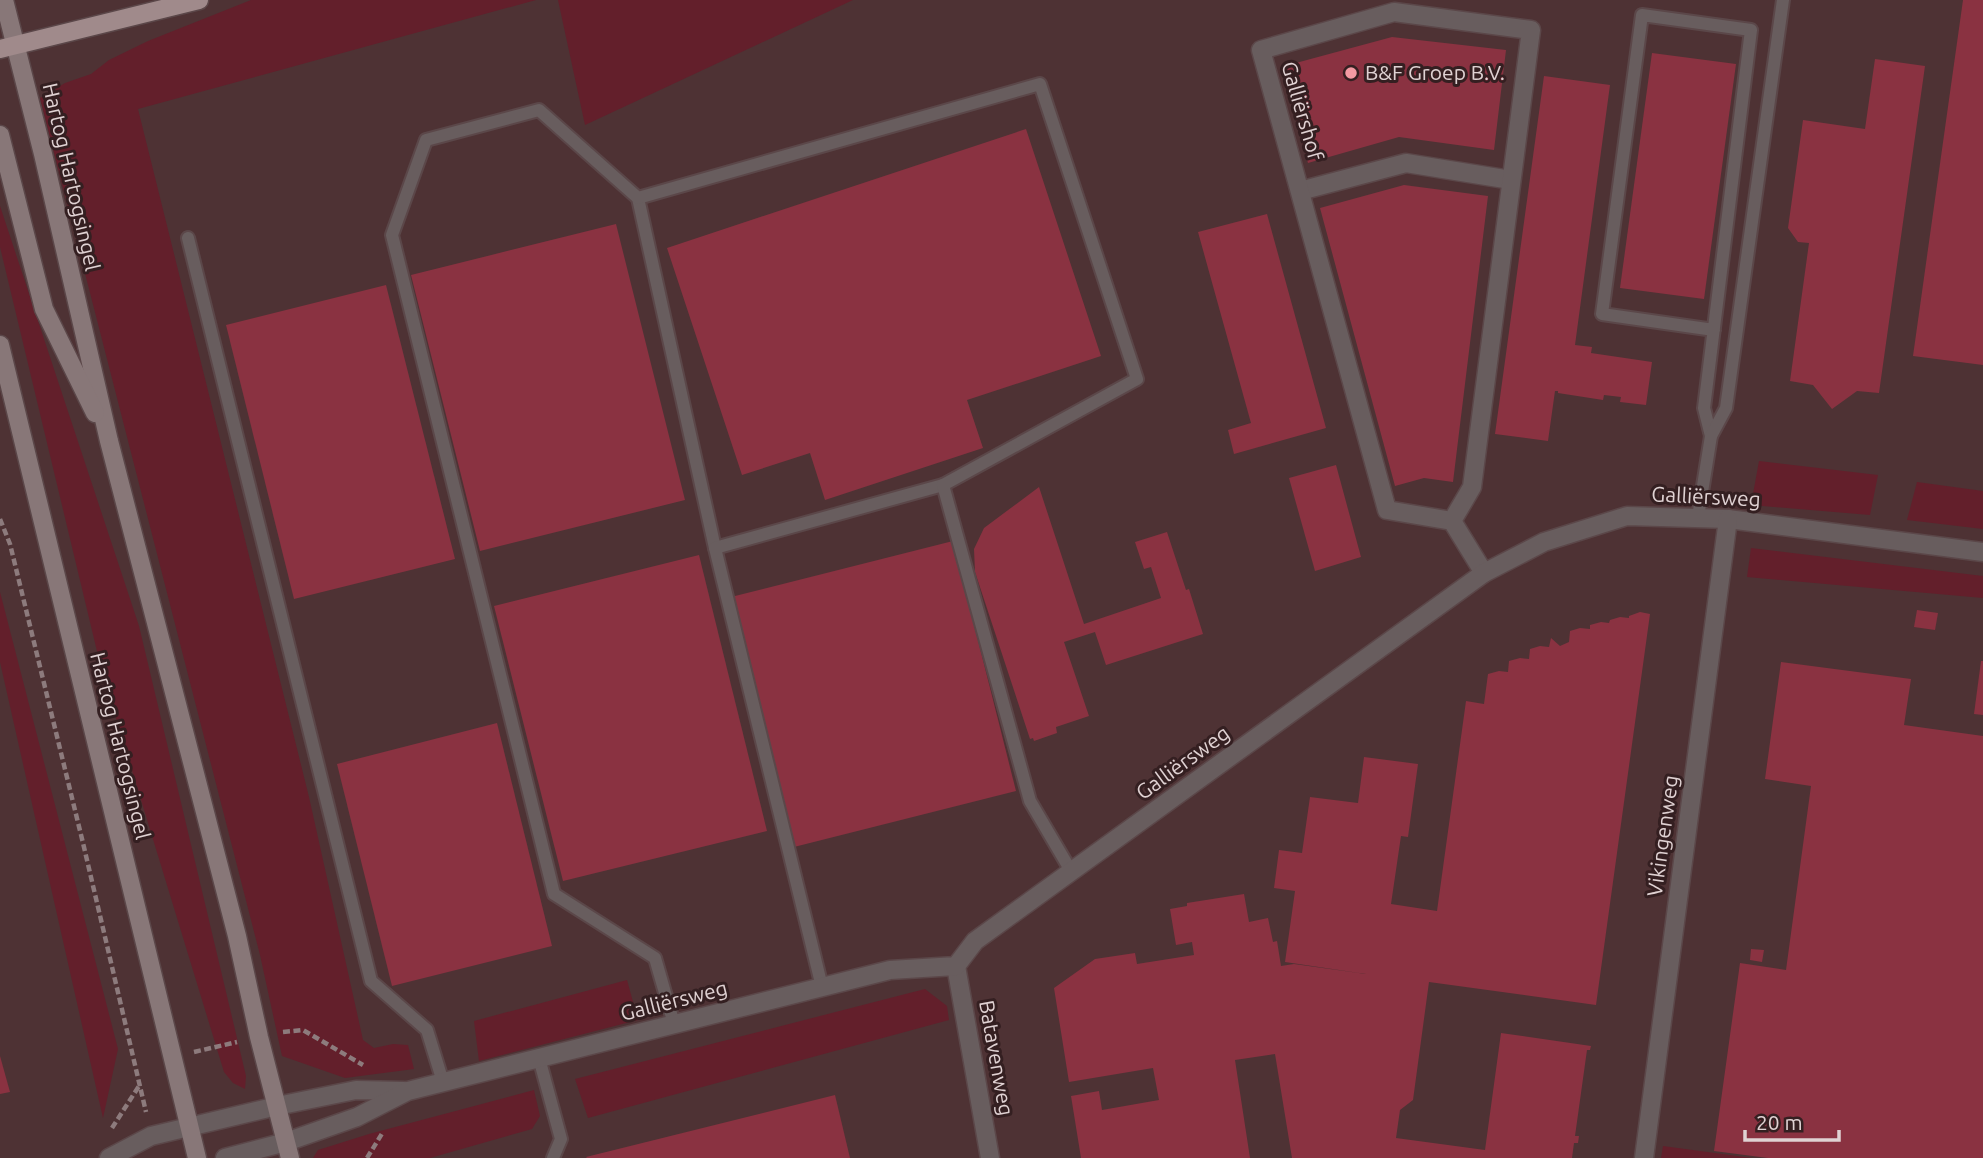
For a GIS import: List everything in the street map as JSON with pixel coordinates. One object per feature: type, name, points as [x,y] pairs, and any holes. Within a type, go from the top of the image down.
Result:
[{"type":"main road","points":[[8,47],[199,0]]},
{"type":"street","name":"Hartog Hartogsingel","points":[[4,0],[8,47],[234,923],[288,1150]]},
{"type":"street","name":"Galliërshof","points":[[1394,12],[1531,30],[1472,487],[1452,521],[1387,510],[1300,191],[1261,50],[1394,12]]},
{"type":"street","name":"Hartog Hartogsingel","points":[[0,135],[44,309],[109,442]]},
{"type":"street","name":"Galliërshof","points":[[1300,191],[1406,163],[1511,180]]},
{"type":"street","name":"Hartog Hartogsingel","points":[[0,345],[197,1158]]},
{"type":"street","name":"Galliërsweg","points":[[109,1158],[152,1136],[276,1106],[356,1090],[408,1091],[890,970],[957,966],[975,941],[1071,871],[1484,573],[1544,542],[1627,516],[1698,517],[1983,552]]},
{"type":"street","name":"Vikingenweg","points":[[1644,1158],[1728,519]]},
{"type":"street","points":[[1452,521],[1484,573]]},
{"type":"street","name":"Batavenweg","points":[[957,966],[990,1158]]},
{"type":"street","name":"Galliërsweg","points":[[225,1158],[288,1150],[408,1091]]},
{"type":"lane","points":[[1698,517],[1711,436],[1726,408],[1783,0]]},
{"type":"lane","points":[[1711,436],[1704,408],[1714,330],[1751,30],[1642,15],[1602,314],[1714,330]]},
{"type":"lane","points":[[638,198],[1040,83],[1137,379],[943,485],[715,548]]},
{"type":"lane","points":[[674,1024],[655,958],[554,894],[392,235],[426,139],[538,110],[638,198],[715,548],[822,987]]},
{"type":"lane","points":[[188,238],[371,981],[427,1031],[443,1083]]},
{"type":"lane","points":[[943,485],[1030,801],[1071,871]]},
{"type":"lane","points":[[539,1058],[561,1139],[553,1158]]},
{"type":"path","points":[[0,519],[9,544],[77,816],[152,1136]]},
{"type":"path","points":[[106,1137],[140,1085]]},
{"type":"shaded area","points":[[0,0],[1983,0],[1983,1158],[0,1158]]},
{"type":"shaded area","points":[[251,0],[536,0],[138,109],[309,797],[363,1040],[374,1048],[393,1044],[408,1045],[414,1069],[345,1078],[282,1056],[260,955],[40,98],[65,83],[91,74],[109,60],[148,41]]},
{"type":"shaded area","points":[[558,0],[853,0],[585,125]]},
{"type":"shaded area","points":[[0,206],[139,626],[246,1076],[245,1089],[233,1083],[224,1072],[102,672],[0,247]]},
{"type":"shaded area","points":[[1759,461],[1878,475],[1870,515],[1751,505]]},
{"type":"shaded area","points":[[1917,482],[1983,491],[1983,529],[1907,520]]},
{"type":"shaded area","points":[[1751,548],[1983,576],[1983,598],[1747,577]]},
{"type":"shaded area","points":[[0,592],[118,1049],[103,1118],[0,662]]},
{"type":"shaded area","points":[[627,980],[638,1020],[479,1061],[474,1021]]},
{"type":"shaded area","points":[[925,989],[947,1006],[949,1020],[588,1118],[575,1079]]},
{"type":"shaded area","points":[[534,1090],[540,1116],[532,1129],[430,1158],[313,1158],[318,1150],[369,1134]]},
{"type":"shaded area","points":[[1663,1146],[1752,1158],[1661,1158]]},
{"type":"building","points":[[1963,0],[1983,0],[1983,365],[1913,356]]},
{"type":"building","points":[[1392,37],[1506,50],[1494,150],[1399,137],[1308,163],[1281,67]]},
{"type":"building","points":[[1652,53],[1736,64],[1704,299],[1620,288]]},
{"type":"building","points":[[1875,59],[1925,66],[1879,393],[1857,391],[1832,409],[1813,385],[1790,381],[1809,243],[1798,242],[1788,228],[1803,120],[1865,129]]},
{"type":"building","points":[[1544,76],[1610,85],[1575,345],[1592,347],[1591,353],[1652,362],[1646,405],[1620,402],[1621,397],[1604,395],[1603,400],[1555,391],[1548,441],[1495,434]]},
{"type":"building","points":[[1026,129],[1101,356],[967,400],[983,448],[825,500],[810,453],[742,475],[667,248]]},
{"type":"building","points":[[1404,185],[1488,196],[1453,482],[1424,478],[1395,486],[1320,208]]},
{"type":"building","points":[[1267,214],[1326,428],[1234,454],[1228,430],[1251,423],[1198,232]]},
{"type":"building","points":[[616,224],[685,500],[480,551],[411,275]]},
{"type":"building","points":[[386,285],[455,559],[294,599],[226,325]]},
{"type":"building","points":[[1336,465],[1361,557],[1315,571],[1289,478]]},
{"type":"building","points":[[1039,487],[1084,624],[1161,598],[1151,567],[1144,569],[1135,542],[1167,532],[1203,634],[1106,665],[1095,632],[1064,642],[1089,716],[1056,727],[1057,733],[1034,741],[1033,738],[1030,739],[975,572],[974,549],[984,528]]},
{"type":"building","points":[[953,541],[1016,791],[794,847],[731,597]]},
{"type":"building","points":[[699,555],[767,831],[563,881],[494,606]]},
{"type":"building","points":[[1917,610],[1938,613],[1935,630],[1914,627]]},
{"type":"building","points":[[1640,612],[1650,614],[1596,1005],[1429,982],[1413,1100],[1400,1110],[1396,1138],[1485,1150],[1501,1033],[1591,1046],[1590,1050],[1587,1050],[1575,1136],[1579,1136],[1578,1143],[1574,1143],[1572,1158],[1292,1158],[1275,1054],[1235,1060],[1250,1158],[1081,1158],[1071,1096],[1099,1091],[1102,1110],[1159,1100],[1153,1068],[1069,1082],[1054,988],[1095,959],[1135,953],[1137,964],[1194,955],[1192,942],[1176,945],[1170,909],[1187,906],[1187,903],[1244,894],[1249,922],[1268,918],[1273,942],[1277,941],[1281,966],[1294,964],[1366,974],[1285,962],[1295,891],[1274,888],[1279,850],[1302,853],[1310,797],[1358,803],[1364,757],[1418,764],[1408,837],[1401,836],[1391,904],[1437,911],[1466,701],[1484,704],[1488,674],[1508,672],[1509,661],[1529,659],[1530,649],[1549,647],[1551,638],[1560,646],[1569,642],[1570,631],[1590,629],[1590,625],[1609,623],[1610,620],[1620,617],[1629,618]]},
{"type":"building","points":[[1983,661],[1983,715],[1974,714]]},
{"type":"building","points":[[1781,662],[1911,679],[1904,725],[1983,736],[1983,1158],[1768,1158],[1714,1151],[1740,963],[1786,970],[1811,786],[1765,779]]},
{"type":"building","points":[[497,723],[552,946],[392,986],[337,764]]},
{"type":"building","points":[[1751,949],[1764,950],[1762,962],[1750,960]]},
{"type":"building","points":[[0,1056],[10,1092],[0,1094]]},
{"type":"building","points":[[835,1095],[850,1158],[586,1157]]},
{"type":"place","name":"B&F Groep B.V.","points":[[1351,73]]}]
